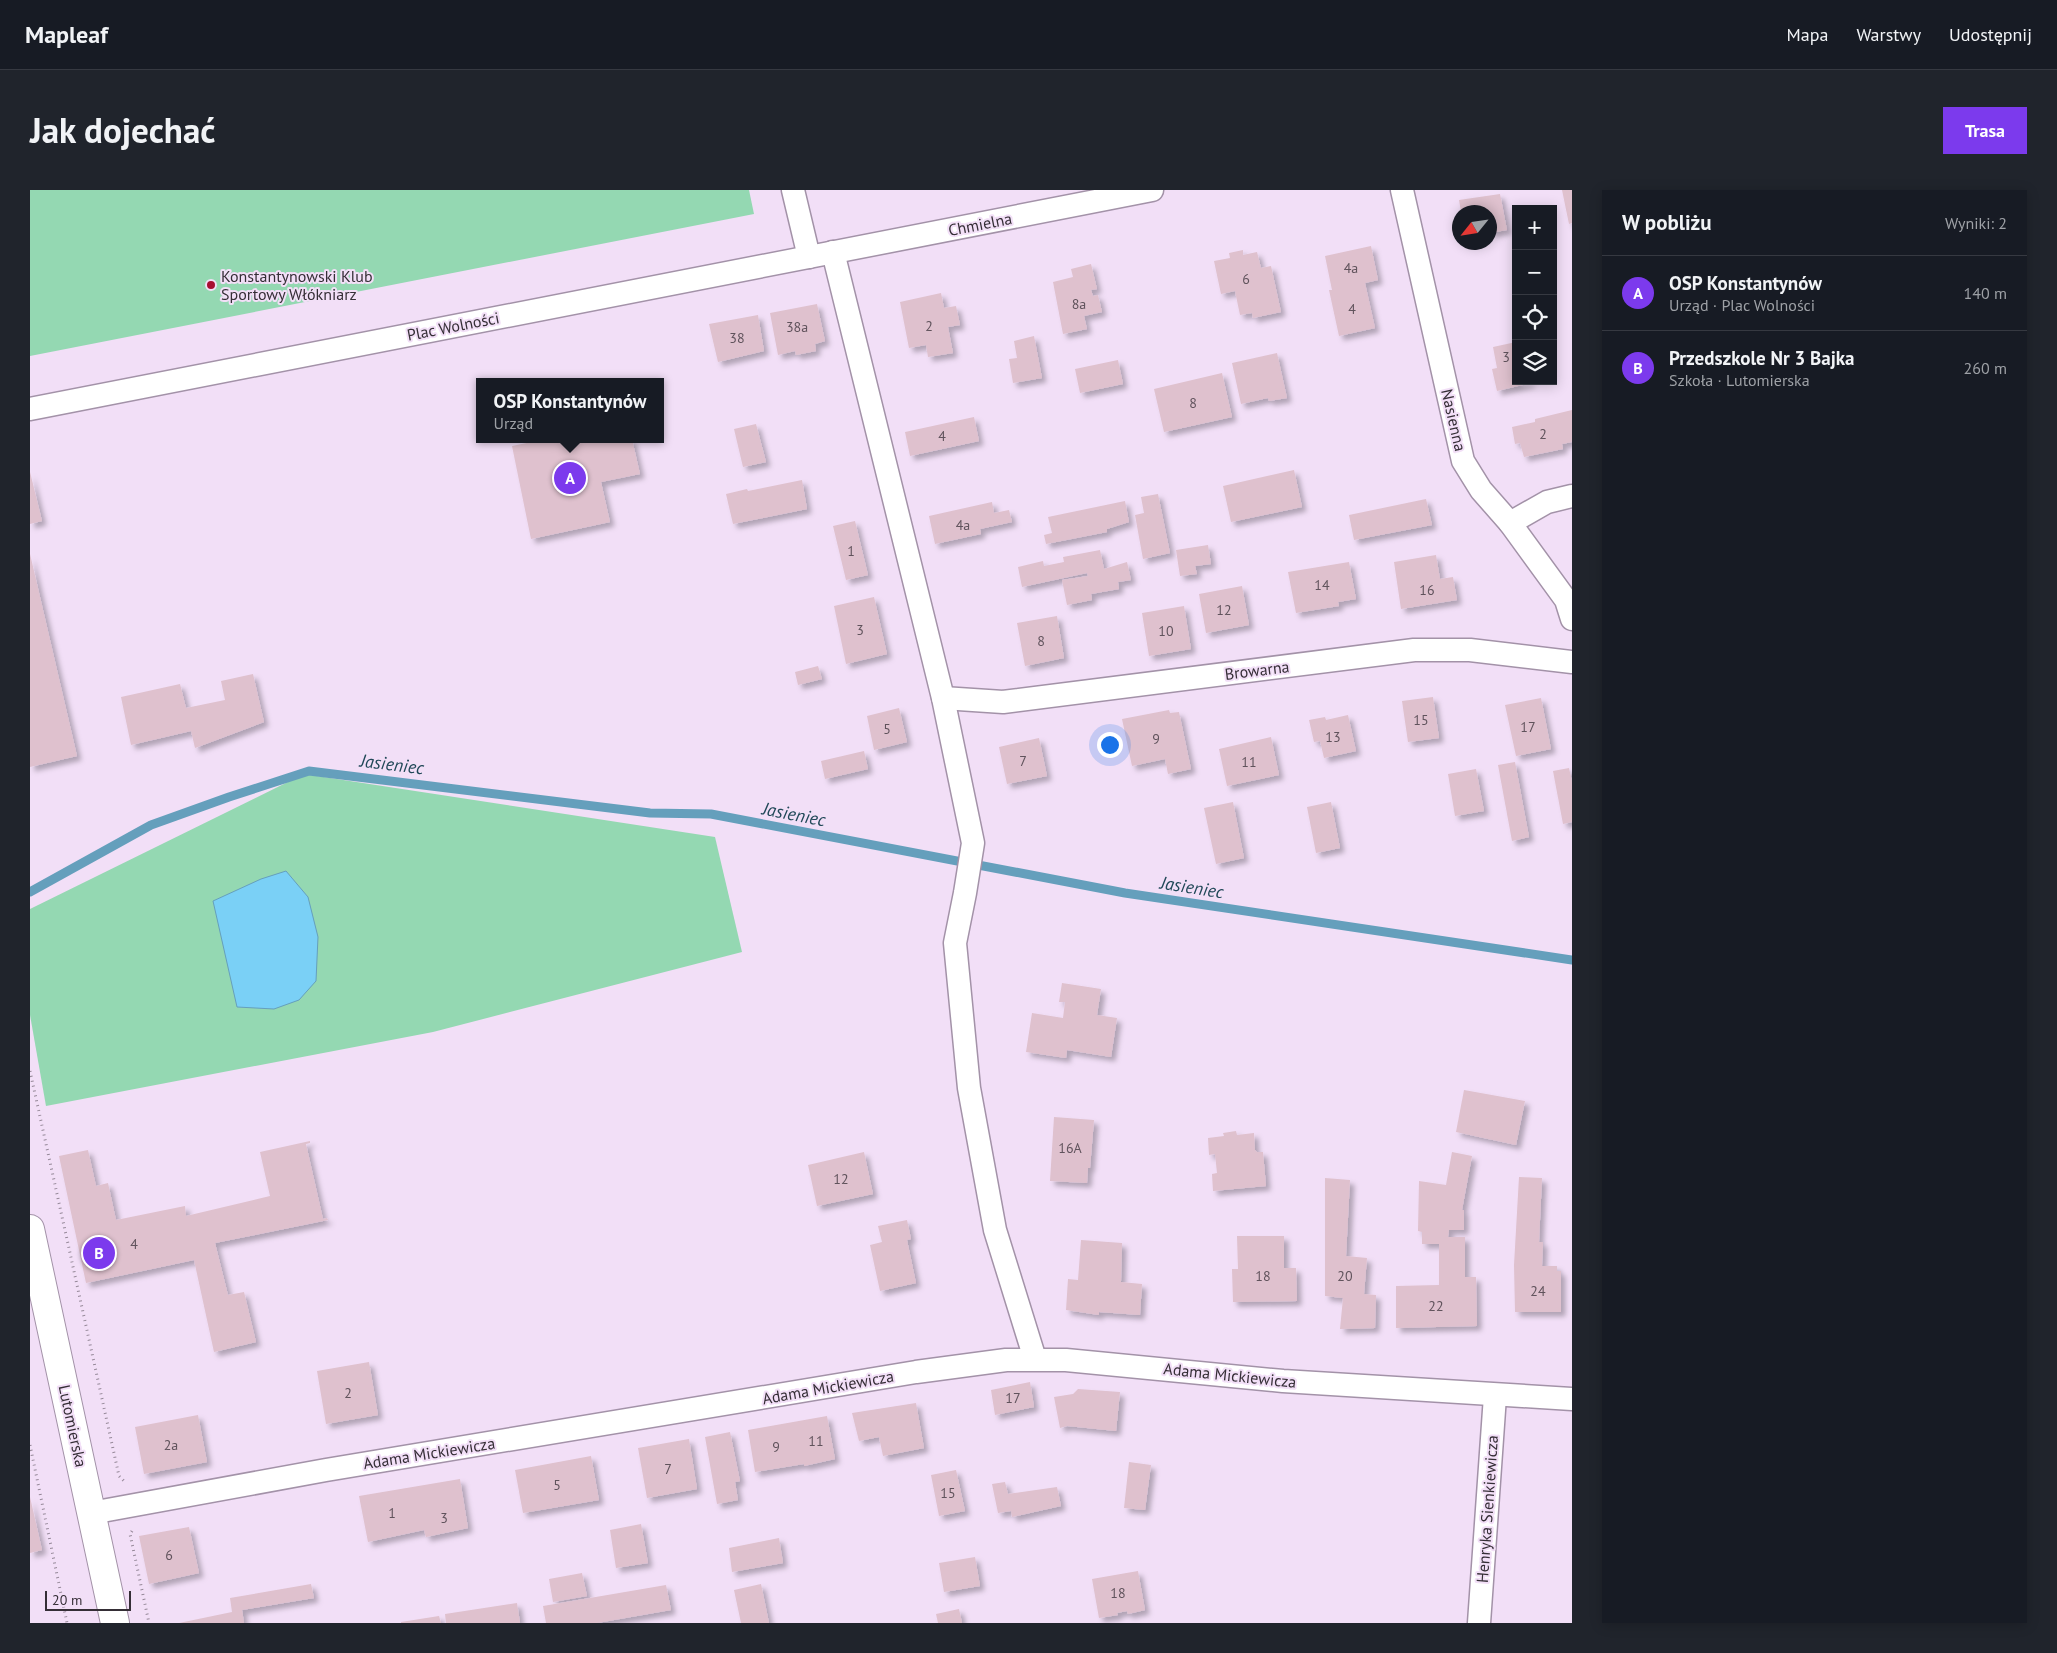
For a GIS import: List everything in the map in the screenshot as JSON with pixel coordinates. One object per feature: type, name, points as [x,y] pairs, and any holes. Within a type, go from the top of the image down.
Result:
[{"type":"main road","name":"Lutomierska","points":[[30,1229],[115,1623]]},
{"type":"street","points":[[794,190],[809,257]]},
{"type":"street","name":"Chmielna","points":[[809,257],[1152,190]]},
{"type":"street","name":"Nasienna","points":[[1402,190],[1463,460],[1481,490],[1510,523],[1566,600],[1572,619]]},
{"type":"street","points":[[833,252],[943,698],[973,843],[955,943],[969,1088],[996,1230],[1036,1359]]},
{"type":"street","name":"Plac Wolności","points":[[30,408],[809,257]]},
{"type":"street","points":[[1510,523],[1546,502],[1572,496]]},
{"type":"street","name":"Browarna","points":[[943,698],[1003,702],[1414,650],[1470,650],[1572,662]]},
{"type":"street","name":"Adama Mickiewicza","points":[[91,1513],[326,1470],[916,1372],[1006,1360],[1036,1359],[1097,1362],[1282,1381],[1572,1400]]},
{"type":"street","name":"Henryka Sienkiewicza","points":[[1480,1623],[1495,1396]]},
{"type":"path","points":[[30,1071],[119,1476],[126,1482]]},
{"type":"path","points":[[30,1445],[67,1623]]},
{"type":"path","points":[[134,1527],[130,1534],[149,1623]]},
{"type":"green space","name":"Konstantynowski Klub Sportowy Włókniarz","points":[[30,190],[749,190],[754,214],[30,356]]},
{"type":"green space","points":[[304,774],[715,837],[742,952],[433,1032],[46,1106],[30,1015],[30,909]]},
{"type":"water","points":[[286,871],[308,897],[318,937],[316,981],[299,1000],[274,1009],[237,1007],[213,901],[261,879]]},
{"type":"building","points":[[1562,190],[1572,190],[1572,223],[1569,224]]},
{"type":"building","points":[[1500,194],[1507,230],[1497,232],[1497,205],[1460,205],[1459,200]]},
{"type":"building","points":[[1371,246],[1378,280],[1365,283],[1375,328],[1339,336],[1329,290],[1332,290],[1325,256]]},
{"type":"building","points":[[1243,250],[1243,255],[1257,252],[1261,268],[1271,266],[1281,312],[1253,318],[1252,313],[1240,315],[1235,291],[1221,294],[1214,261],[1230,258],[1229,253]]},
{"type":"building","points":[[1091,264],[1097,289],[1091,290],[1093,296],[1098,295],[1102,312],[1084,316],[1087,329],[1063,334],[1053,282],[1073,277],[1071,269]]},
{"type":"building","points":[[941,293],[944,308],[956,306],[960,325],[948,327],[953,353],[928,357],[926,345],[909,348],[900,302]]},
{"type":"building","points":[[817,304],[825,341],[815,344],[816,351],[796,355],[795,351],[778,355],[770,313]]},
{"type":"building","points":[[758,315],[764,351],[718,362],[709,324]]},
{"type":"building","points":[[1034,336],[1042,378],[1013,383],[1009,359],[1017,358],[1014,341]]},
{"type":"building","points":[[1512,343],[1512,385],[1522,385],[1497,391],[1492,369],[1497,368],[1493,347]]},
{"type":"building","points":[[1277,353],[1287,398],[1269,401],[1268,398],[1241,404],[1232,363]]},
{"type":"building","points":[[1118,360],[1123,384],[1080,393],[1075,369]]},
{"type":"building","points":[[1222,373],[1232,417],[1164,432],[1154,389]]},
{"type":"building","points":[[1572,410],[1572,442],[1562,444],[1563,449],[1524,457],[1520,443],[1515,444],[1512,427]]},
{"type":"building","points":[[974,417],[979,441],[910,456],[905,432]]},
{"type":"building","points":[[756,424],[766,462],[743,467],[734,429]]},
{"type":"building","points":[[527,443],[633,443],[640,474],[601,482],[610,522],[531,539],[512,446]]},
{"type":"building","points":[[1294,470],[1302,507],[1231,522],[1223,486]]},
{"type":"building","points":[[30,472],[42,521],[30,524]]},
{"type":"building","points":[[802,480],[807,509],[733,524],[726,494]]},
{"type":"building","points":[[1158,494],[1170,553],[1143,559],[1135,515],[1144,513],[1141,497]]},
{"type":"building","points":[[1426,499],[1432,525],[1354,540],[1349,515]]},
{"type":"building","points":[[1125,501],[1129,522],[1107,529],[1107,532],[1046,544],[1044,535],[1052,533],[1048,517]]},
{"type":"building","points":[[992,502],[994,513],[1009,510],[1012,522],[980,529],[981,534],[935,544],[929,516]]},
{"type":"building","points":[[855,521],[868,575],[846,580],[833,526]]},
{"type":"building","points":[[1208,545],[1211,564],[1195,566],[1197,574],[1180,576],[1176,550]]},
{"type":"building","points":[[1100,550],[1104,569],[1127,562],[1131,580],[1118,582],[1119,589],[1091,594],[1092,600],[1067,605],[1062,580],[1088,576],[1087,573],[1022,587],[1018,567],[1043,561],[1044,566],[1064,562],[1063,557]]},
{"type":"building","points":[[30,554],[77,756],[30,767]]},
{"type":"building","points":[[1436,555],[1440,579],[1453,577],[1457,600],[1401,609],[1394,562]]},
{"type":"building","points":[[1349,562],[1356,599],[1338,602],[1339,606],[1296,613],[1288,572]]},
{"type":"building","points":[[1242,586],[1249,625],[1206,633],[1199,594]]},
{"type":"building","points":[[874,597],[887,654],[846,664],[834,606]]},
{"type":"building","points":[[1184,606],[1191,649],[1149,656],[1142,613]]},
{"type":"building","points":[[1057,616],[1064,658],[1025,666],[1017,623]]},
{"type":"building","points":[[818,666],[822,679],[798,685],[795,672]]},
{"type":"building","points":[[253,674],[264,722],[195,748],[191,731],[131,745],[121,697],[180,684],[186,708],[225,700],[221,681]]},
{"type":"building","points":[[1433,697],[1439,738],[1408,742],[1402,701]]},
{"type":"building","points":[[1541,698],[1551,749],[1516,756],[1505,705]]},
{"type":"building","points":[[899,708],[907,742],[874,750],[867,716]]},
{"type":"building","points":[[1169,710],[1170,713],[1179,712],[1191,769],[1168,774],[1165,759],[1132,766],[1122,719]]},
{"type":"building","points":[[1348,715],[1356,751],[1324,758],[1320,741],[1314,742],[1309,720],[1325,717],[1326,720]]},
{"type":"building","points":[[1271,737],[1279,775],[1227,786],[1219,749]]},
{"type":"building","points":[[1039,738],[1047,776],[1007,784],[999,747]]},
{"type":"building","points":[[864,751],[868,769],[825,779],[821,761]]},
{"type":"building","points":[[1515,762],[1529,837],[1512,841],[1498,765]]},
{"type":"building","points":[[1569,768],[1572,782],[1572,822],[1563,824],[1553,771]]},
{"type":"building","points":[[1476,769],[1484,811],[1455,816],[1448,774]]},
{"type":"building","points":[[1233,802],[1244,858],[1216,864],[1204,808]]},
{"type":"building","points":[[1331,802],[1340,848],[1316,853],[1307,807]]},
{"type":"building","points":[[1062,983],[1101,989],[1097,1015],[1117,1018],[1111,1057],[1067,1050],[1066,1058],[1026,1052],[1032,1013],[1063,1018],[1065,1002],[1059,1002]]},
{"type":"building","points":[[1464,1090],[1525,1101],[1516,1145],[1456,1132]]},
{"type":"building","points":[[1054,1117],[1094,1120],[1087,1183],[1050,1181]]},
{"type":"building","points":[[1236,1131],[1237,1135],[1254,1133],[1255,1150],[1263,1152],[1266,1186],[1213,1191],[1212,1174],[1217,1173],[1215,1154],[1209,1155],[1208,1138],[1224,1136],[1223,1133]]},
{"type":"building","points":[[310,1141],[310,1143],[306,1144],[323,1219],[327,1218],[328,1220],[215,1243],[228,1295],[244,1292],[256,1342],[214,1352],[194,1260],[86,1283],[59,1156],[88,1150],[96,1186],[108,1183],[116,1220],[185,1206],[186,1216],[270,1196],[260,1152]]},
{"type":"building","points":[[864,1152],[873,1194],[817,1206],[808,1165]]},
{"type":"building","points":[[1452,1152],[1472,1156],[1462,1210],[1464,1210],[1464,1230],[1449,1230],[1448,1237],[1465,1237],[1465,1277],[1476,1277],[1477,1326],[1396,1328],[1396,1286],[1439,1285],[1439,1244],[1422,1244],[1422,1232],[1418,1231],[1419,1181],[1446,1185]]},
{"type":"building","points":[[1519,1177],[1542,1178],[1539,1242],[1543,1242],[1542,1266],[1557,1266],[1557,1271],[1561,1271],[1561,1312],[1515,1312],[1514,1265]]},
{"type":"building","points":[[1325,1178],[1350,1180],[1346,1256],[1367,1258],[1364,1294],[1376,1295],[1375,1328],[1340,1329],[1343,1298],[1325,1296]]},
{"type":"building","points":[[907,1220],[911,1239],[907,1240],[916,1283],[880,1291],[870,1245],[882,1242],[878,1226]]},
{"type":"building","points":[[1237,1236],[1284,1236],[1284,1268],[1296,1268],[1297,1301],[1233,1302],[1232,1269],[1238,1269]]},
{"type":"building","points":[[1081,1240],[1122,1243],[1121,1282],[1142,1284],[1140,1315],[1099,1312],[1099,1315],[1066,1310],[1068,1279],[1078,1280]]},
{"type":"building","points":[[369,1362],[378,1415],[326,1424],[317,1371]]},
{"type":"building","points":[[1030,1382],[1034,1407],[995,1415],[991,1390]]},
{"type":"building","points":[[1078,1389],[1120,1392],[1116,1431],[1067,1426],[1060,1428],[1054,1397],[1073,1394]]},
{"type":"building","points":[[916,1403],[924,1448],[883,1456],[879,1437],[859,1441],[852,1413]]},
{"type":"building","points":[[198,1415],[207,1462],[144,1474],[135,1427]]},
{"type":"building","points":[[827,1416],[835,1459],[804,1466],[804,1464],[755,1472],[748,1430]]},
{"type":"building","points":[[730,1432],[740,1481],[735,1482],[738,1500],[717,1504],[705,1437]]},
{"type":"building","points":[[689,1439],[697,1489],[647,1498],[638,1448]]},
{"type":"building","points":[[591,1456],[599,1500],[523,1513],[515,1470]]},
{"type":"building","points":[[1129,1462],[1151,1465],[1145,1510],[1124,1508]]},
{"type":"building","points":[[956,1470],[965,1511],[939,1516],[931,1475]]},
{"type":"building","points":[[460,1479],[468,1528],[426,1537],[424,1530],[368,1542],[359,1496]]},
{"type":"building","points":[[1005,1482],[1008,1494],[1057,1487],[1061,1506],[1012,1517],[1011,1511],[998,1513],[992,1484]]},
{"type":"building","points":[[30,1497],[42,1550],[30,1553]]},
{"type":"building","points":[[641,1524],[648,1563],[616,1568],[610,1530]]},
{"type":"building","points":[[189,1527],[199,1573],[149,1584],[139,1536]]},
{"type":"building","points":[[779,1538],[783,1563],[732,1572],[729,1548]]},
{"type":"building","points":[[975,1557],[980,1586],[944,1592],[939,1563]]},
{"type":"building","points":[[1138,1571],[1145,1610],[1128,1614],[1127,1611],[1117,1613],[1118,1615],[1099,1618],[1092,1579]]},
{"type":"building","points":[[582,1573],[587,1596],[553,1602],[549,1579]]},
{"type":"building","points":[[311,1584],[314,1598],[242,1610],[244,1623],[179,1623],[232,1612],[230,1598]]},
{"type":"building","points":[[761,1584],[769,1623],[741,1623],[734,1590]]},
{"type":"building","points":[[666,1585],[671,1610],[597,1623],[546,1623],[543,1606]]},
{"type":"building","points":[[517,1603],[520,1623],[446,1623],[445,1614]]},
{"type":"building","points":[[959,1609],[962,1623],[938,1623],[936,1614]]},
{"type":"building","points":[[439,1616],[441,1623],[401,1623],[401,1622]]},
{"type":"waterway","name":"Jasieniec","points":[[30,892],[151,825],[309,771],[650,813],[711,814],[1125,893],[1572,960]]},
{"type":"place","name":"Konstantynowski Klub Sportowy Włókniarz","points":[[211,285]]},
{"type":"place","name":"OSP Konstantynów","points":[[570,478]]},
{"type":"place","name":"Przedszkole Nr 3 Bajka","points":[[99,1253]]}]
